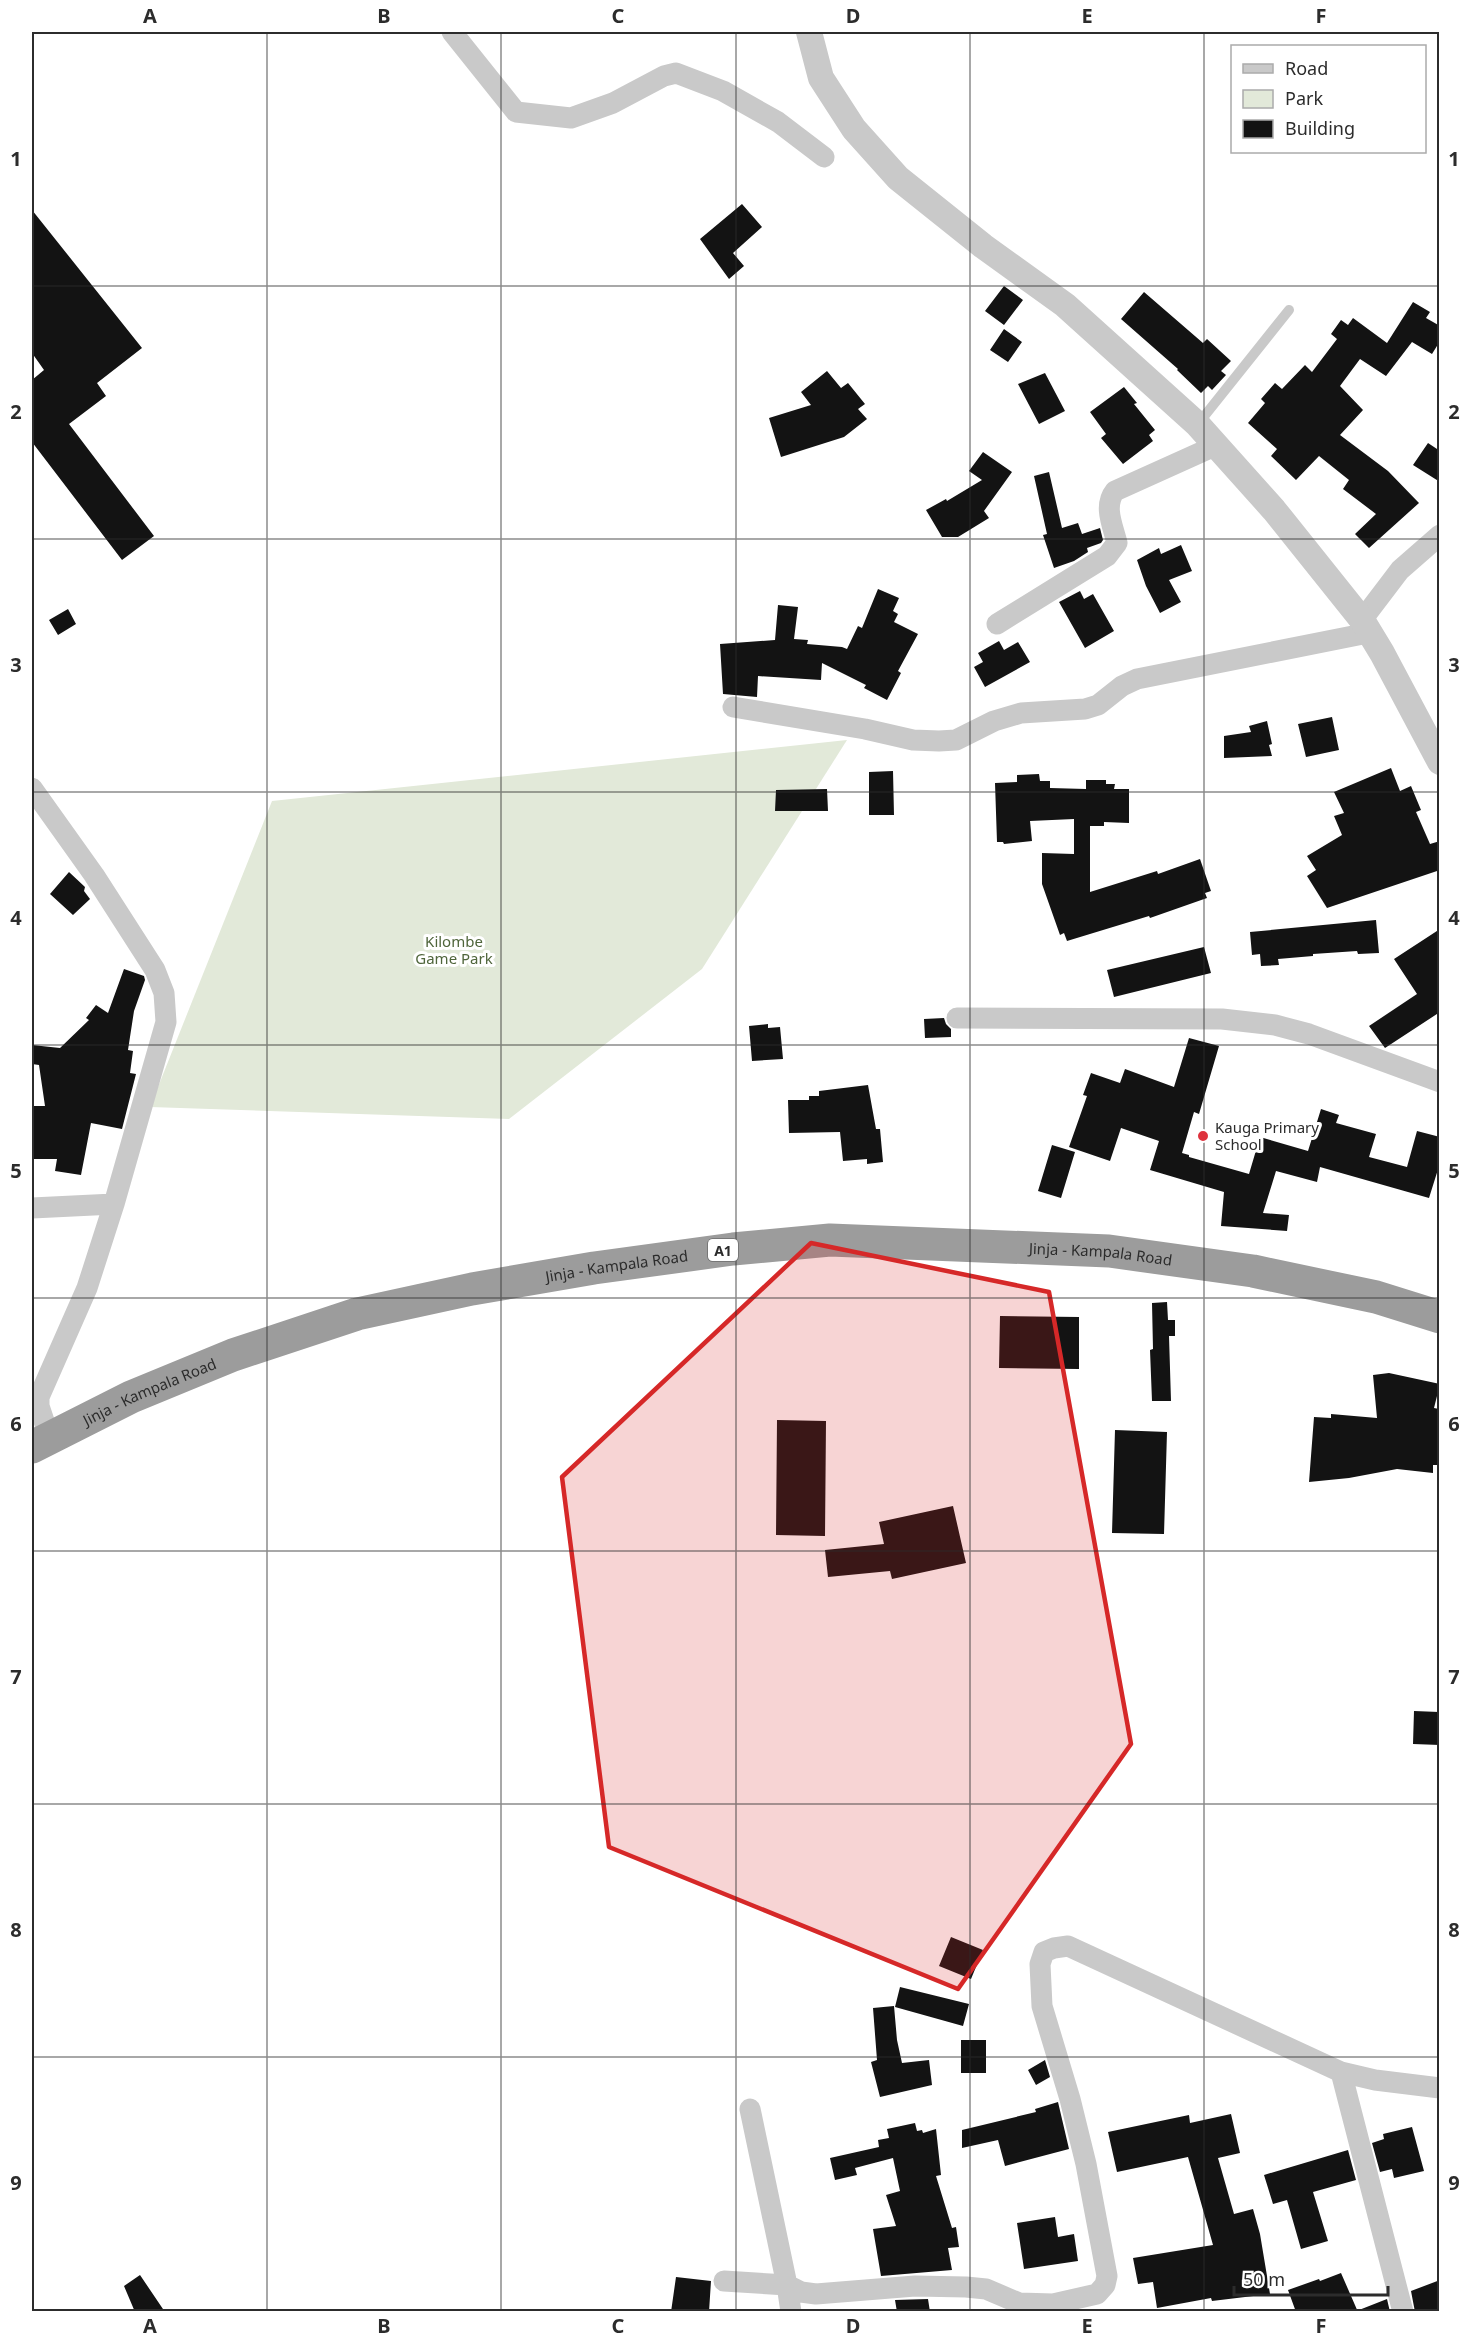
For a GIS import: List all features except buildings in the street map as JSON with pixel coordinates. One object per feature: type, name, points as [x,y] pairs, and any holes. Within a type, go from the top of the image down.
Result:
[{"type":"highway","name":"Jinja - Kampala Road","points":[[40,1441],[131,1397],[223,1359],[357,1314],[472,1289],[594,1268],[734,1249],[830,1240],[1109,1251],[1264,1273],[1376,1297],[1440,1317]]},
{"type":"street","points":[[452,32],[516,112],[571,118],[613,103],[664,76],[676,73],[723,91],[778,122],[824,157]]},
{"type":"street","points":[[809,32],[821,78],[854,129],[898,178],[983,246],[1065,305],[1197,424],[1274,510],[1365,626],[1382,653],[1440,762]]},
{"type":"street","points":[[998,624],[1107,556],[1117,543],[1108,508],[1109,498],[1115,491],[1216,445]]},
{"type":"street","points":[[734,707],[865,729],[913,740],[956,740],[994,721],[1021,713],[1085,709],[1098,705],[1122,686],[1137,679],[1365,626],[1400,570],[1440,535]]},
{"type":"street","points":[[32,788],[94,875],[155,970],[165,993],[165,1022],[161,1041],[114,1204],[87,1288],[39,1397],[40,1441]]},
{"type":"street","points":[[957,1018],[1222,1019],[1275,1025],[1309,1034],[1440,1083]]},
{"type":"street","points":[[32,1208],[114,1204]]},
{"type":"street","points":[[724,2281],[787,2285],[801,2292],[816,2294],[915,2286],[987,2289],[999,2303],[1019,2304],[1053,2304],[1097,2294],[1105,2285],[1107,2276],[1086,2164],[1070,2099],[1042,2006],[1040,1964],[1044,1952],[1054,1948],[1068,1946],[1341,2072],[1375,2080],[1440,2088]]},
{"type":"street","points":[[1341,2072],[1403,2312]]},
{"type":"street","points":[[750,2109],[787,2285],[790,2312]]},
{"type":"lane","points":[[1197,424],[1289,310]]},
{"type":"highlighted area","points":[[811,1243],[1049,1292],[1131,1744],[958,1989],[609,1847],[562,1477]]},
{"type":"green space","name":"Kilombe Game Park","points":[[847,740],[702,969],[509,1119],[150,1107],[272,801]]},
{"type":"place","name":"Kauga Primary School","points":[[1203,1136]]}]
